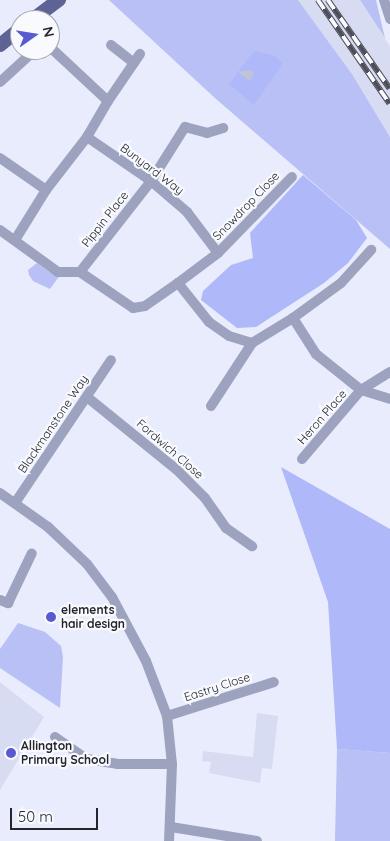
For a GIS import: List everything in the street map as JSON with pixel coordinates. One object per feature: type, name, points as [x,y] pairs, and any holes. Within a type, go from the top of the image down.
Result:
[{"type":"main road","points":[[46,10],[59,0]]},
{"type":"main road","points":[[0,44],[10,36]]},
{"type":"street","points":[[384,0],[390,20]]},
{"type":"street","points":[[15,240],[46,190],[87,138],[108,101],[137,59],[110,45]]},
{"type":"street","points":[[60,56],[108,101]]},
{"type":"street","points":[[0,82],[24,60]]},
{"type":"street","name":"Pippin Place","points":[[80,272],[151,180],[185,126],[207,133],[223,128]]},
{"type":"street","name":"Bunyard Way","points":[[87,138],[151,180],[187,212],[218,253]]},
{"type":"street","points":[[0,158],[46,190]]},
{"type":"street","name":"Snowdrop Close","points":[[218,253],[292,177]]},
{"type":"street","points":[[0,230],[58,272],[80,272],[133,308],[146,306],[218,253]]},
{"type":"street","points":[[211,406],[252,343],[293,318],[341,283],[371,250]]},
{"type":"street","points":[[178,283],[209,322],[229,336],[252,343]]},
{"type":"street","points":[[293,318],[316,354],[361,390],[390,399]]},
{"type":"street","name":"Blackmanstone Way","points":[[15,503],[111,360]]},
{"type":"street","name":"Heron Place","points":[[302,459],[361,390],[390,372]]},
{"type":"street","name":"Fordwich Close","points":[[87,397],[176,469],[205,498],[226,528],[252,546]]},
{"type":"street","points":[[0,493],[74,550],[112,597],[146,661],[167,716],[172,764],[169,841]]},
{"type":"street","points":[[0,600],[8,603],[32,553]]},
{"type":"street","name":"Eastry Close","points":[[167,716],[274,682]]},
{"type":"street","points":[[55,737],[87,759],[117,764],[172,764]]},
{"type":"street","points":[[171,827],[257,841]]},
{"type":"shaded area","points":[[109,0],[298,0],[352,74],[390,137],[390,249],[216,99]]},
{"type":"shaded area","points":[[298,0],[360,0],[390,46],[390,137],[352,74]]},
{"type":"shaded area","points":[[360,0],[376,0],[385,38]]},
{"type":"shaded area","points":[[254,51],[275,56],[283,63],[254,105],[229,84]]},
{"type":"shaded area","points":[[303,175],[356,220],[367,238],[348,263],[324,283],[256,327],[237,328],[201,300],[203,291],[231,265],[253,258],[250,233]]},
{"type":"shaded area","points":[[37,263],[49,272],[60,275],[50,289],[33,281],[29,275],[28,270]]},
{"type":"shaded area","points":[[281,467],[390,529],[390,753],[337,749],[328,602]]},
{"type":"shaded area","points":[[18,623],[45,632],[61,646],[63,657],[60,708],[0,668],[0,649]]},
{"type":"shaded area","name":"Allington Primary School","points":[[0,682],[44,717],[0,790]]},
{"type":"shaded area","points":[[257,713],[278,716],[272,769],[262,768],[260,783],[209,773],[211,762],[202,761],[203,751],[253,757]]},
{"type":"shaded area","points":[[337,749],[390,753],[390,841],[335,841]]},
{"type":"building","points":[[249,70],[254,73],[250,81],[238,72]]},
{"type":"railway","points":[[318,0],[390,104]]},
{"type":"railway","points":[[328,0],[390,89]]},
{"type":"place","name":"elements hair design","points":[[51,617]]},
{"type":"place","name":"Allington Primary School","points":[[11,753]]}]
